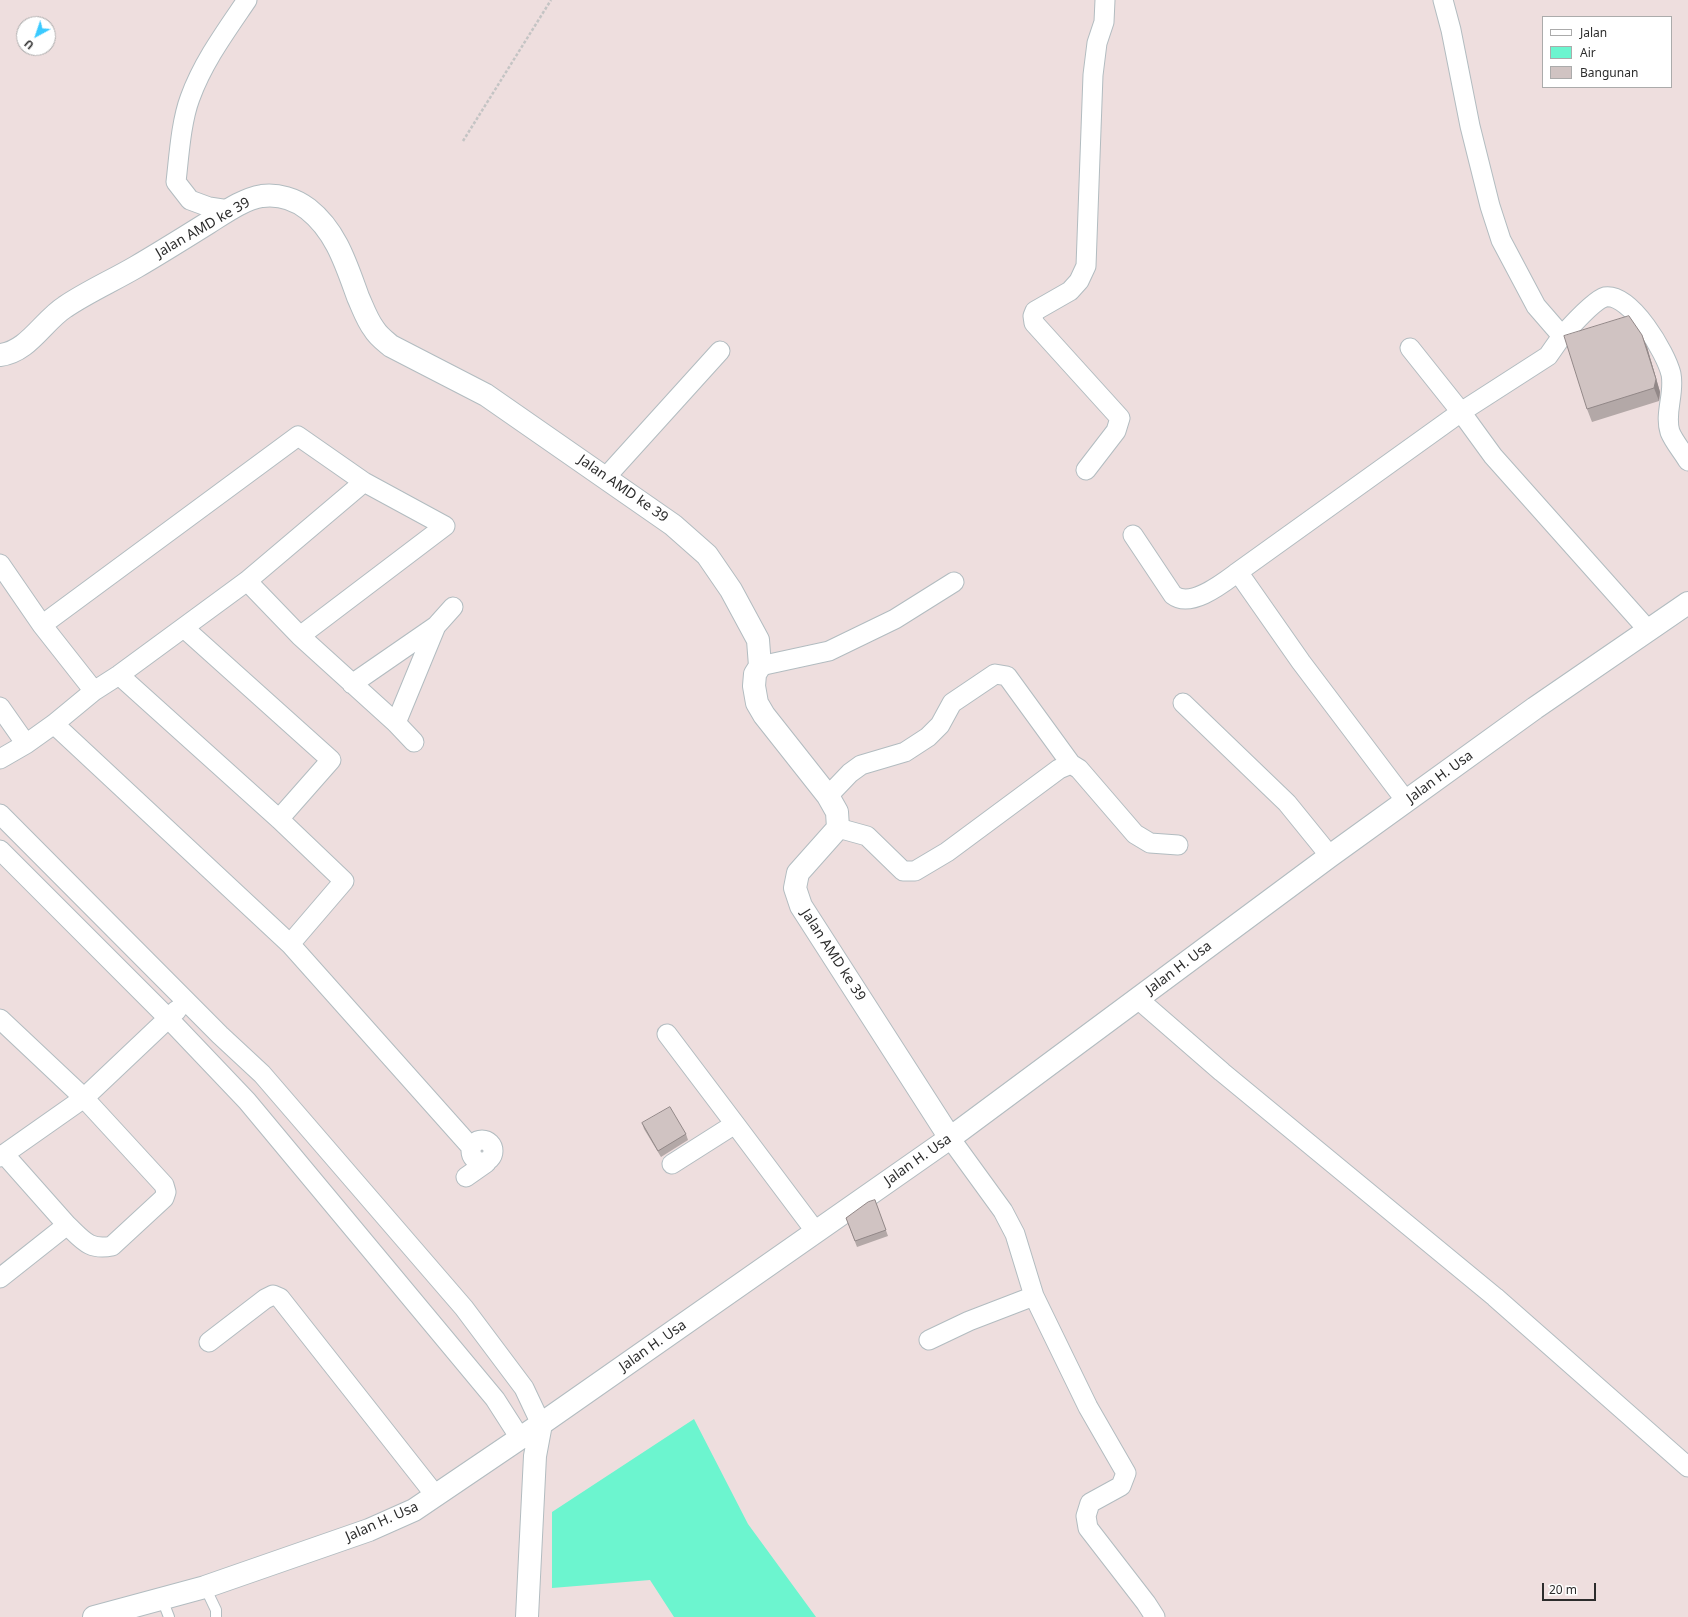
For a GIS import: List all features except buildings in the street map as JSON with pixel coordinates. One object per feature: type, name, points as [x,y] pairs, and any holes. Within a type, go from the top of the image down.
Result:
[{"type":"street","points":[[229,210],[209,207],[190,200],[176,182],[180,145],[190,98],[210,54],[246,0]]},
{"type":"street","points":[[1086,470],[1116,431],[1120,418],[1034,323],[1033,316],[1035,311],[1070,291],[1079,281],[1086,266],[1093,75],[1097,43],[1104,22],[1105,0]]},
{"type":"street","points":[[1443,0],[1451,30],[1470,126],[1490,206],[1502,240],[1536,306],[1562,336]]},
{"type":"street","name":"Jalan AMD ke 39","points":[[0,355],[16,349],[24,344],[64,307],[136,267],[229,210],[262,196],[276,196],[296,201],[306,208],[324,225],[339,247],[367,318],[378,335],[391,346],[486,395],[673,525],[707,554],[731,590],[758,640],[760,666],[755,674],[754,686],[757,703],[764,716],[828,796],[837,812],[838,828],[798,873],[795,888],[801,906],[950,1138]]},
{"type":"street","points":[[1133,535],[1173,595],[1178,599],[1188,600],[1220,586],[1462,412],[1548,356],[1562,336],[1580,316],[1604,298],[1613,298],[1632,309],[1655,338],[1671,374],[1672,387],[1668,415],[1670,432],[1688,461]]},
{"type":"street","points":[[1410,348],[1462,412],[1494,456],[1649,630]]},
{"type":"street","points":[[606,478],[720,351]]},
{"type":"street","points":[[42,625],[298,436],[364,482],[445,526],[300,636]]},
{"type":"street","points":[[0,759],[26,744],[54,724],[94,692],[184,628],[246,581],[364,482]]},
{"type":"street","points":[[0,564],[42,625],[94,692]]},
{"type":"street","points":[[1238,572],[1301,662],[1406,801]]},
{"type":"street","points":[[246,581],[300,636],[396,723],[414,742]]},
{"type":"street","points":[[760,666],[829,651],[895,619],[954,582]]},
{"type":"street","name":"Jalan H. Usa","points":[[94,1617],[166,1608],[205,1587],[370,1530],[414,1510],[541,1424],[950,1138],[1330,856],[1535,708],[1688,603]]},
{"type":"street","points":[[352,684],[436,626],[453,607]]},
{"type":"street","points":[[396,723],[436,626]]},
{"type":"street","points":[[184,628],[331,760],[279,819]]},
{"type":"street","points":[[828,796],[850,773],[861,765],[905,752],[928,737],[940,725],[952,703],[995,674],[1007,676],[1071,764],[1079,769],[1135,834],[1150,843],[1178,844]]},
{"type":"street","points":[[119,675],[279,819],[344,881],[290,944]]},
{"type":"street","points":[[1183,703],[1287,803],[1330,856]]},
{"type":"street","points":[[0,707],[26,744]]},
{"type":"street","points":[[54,724],[290,944],[471,1147],[479,1140],[484,1140],[493,1146],[494,1151],[490,1161],[466,1177]]},
{"type":"street","points":[[838,828],[867,836],[903,871],[915,871],[946,852],[1059,769],[1071,764]]},
{"type":"street","points":[[0,814],[262,1074],[464,1308],[524,1388],[541,1424],[535,1456],[527,1617]]},
{"type":"street","points":[[0,850],[168,1018],[252,1108],[496,1399],[520,1438],[535,1456]]},
{"type":"street","points":[[1138,999],[1222,1072],[1495,1298],[1688,1467]]},
{"type":"street","points":[[0,1019],[84,1098],[164,1185],[166,1192],[164,1198],[112,1246],[101,1248],[88,1245],[67,1225],[2,1156],[84,1098],[187,1001]]},
{"type":"street","points":[[667,1034],[816,1232]]},
{"type":"street","points":[[672,1164],[735,1124]]},
{"type":"street","points":[[950,1138],[1003,1211],[1009,1222],[1015,1234],[1034,1296],[1088,1407],[1126,1473],[1120,1486],[1090,1503],[1086,1516],[1088,1528],[1146,1603],[1155,1617]]},
{"type":"street","points":[[0,1278],[67,1225]]},
{"type":"street","points":[[209,1342],[265,1299],[273,1295],[280,1298],[436,1496]]},
{"type":"street","points":[[929,1340],[969,1321],[1034,1296]]},
{"type":"lane","points":[[205,1587],[216,1610],[216,1617]]},
{"type":"path","points":[[463,141],[551,0]]},
{"type":"water","points":[[694,1419],[748,1524],[816,1617],[674,1617],[650,1580],[552,1588],[552,1512]]}]
